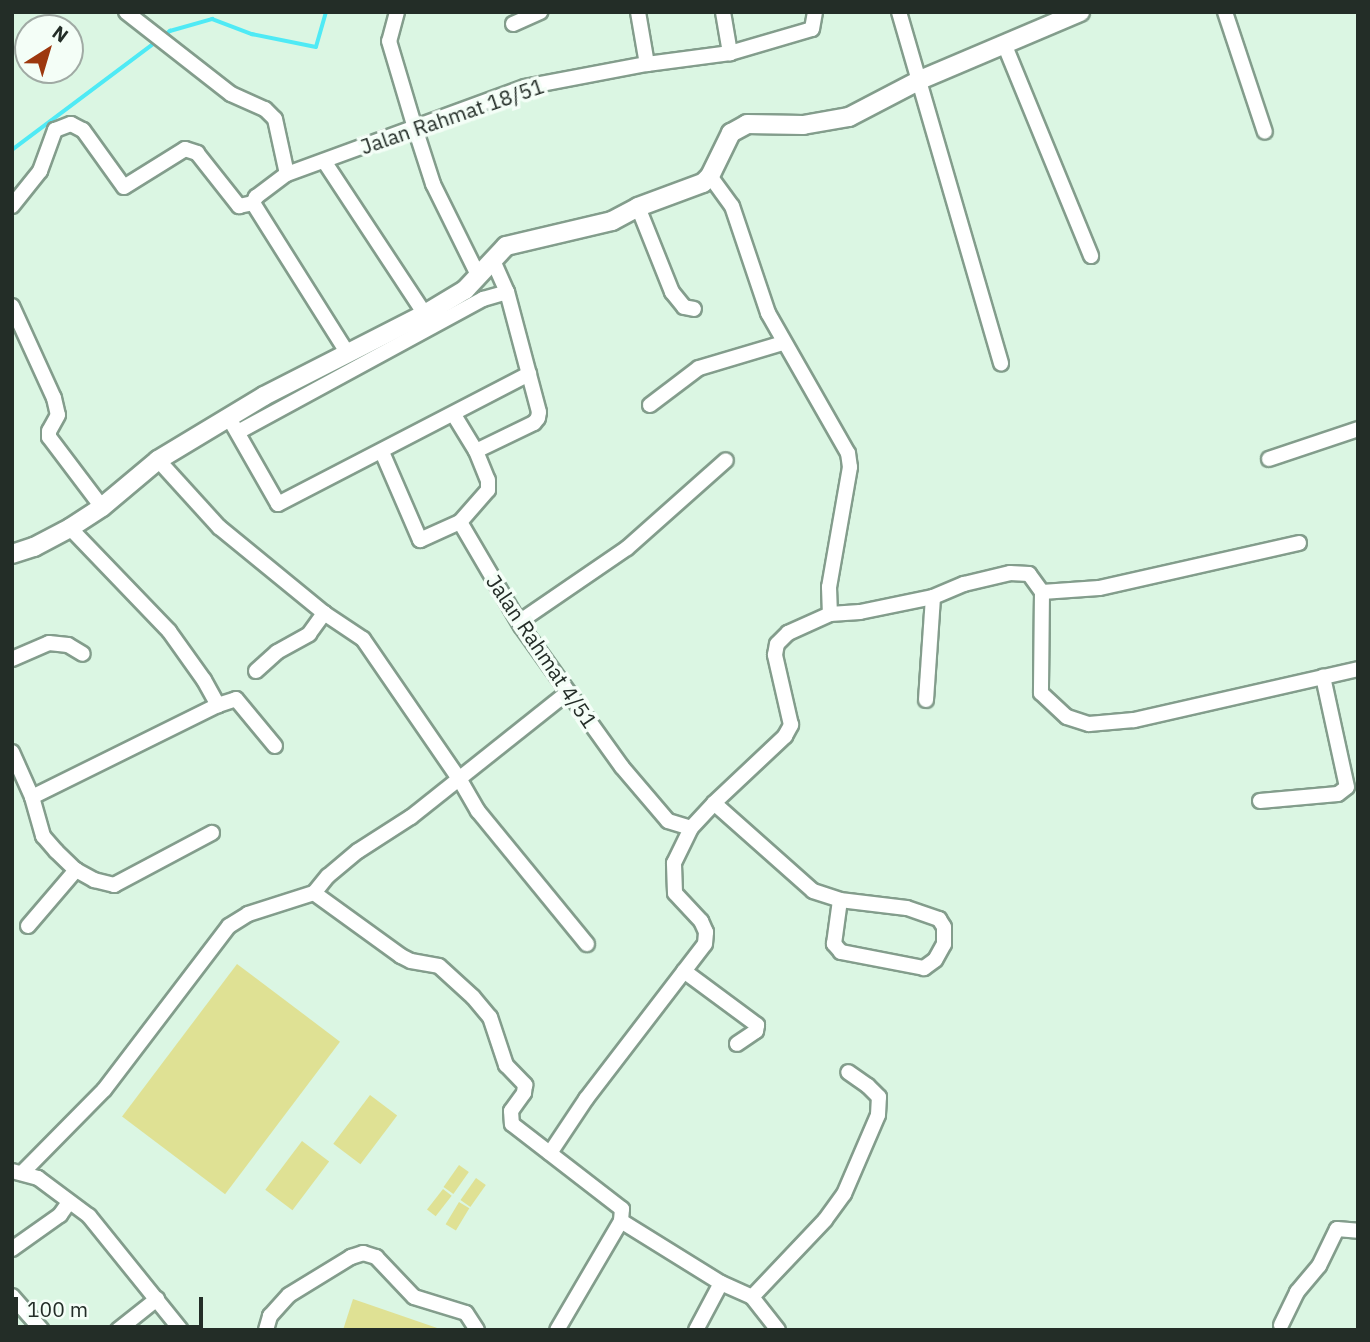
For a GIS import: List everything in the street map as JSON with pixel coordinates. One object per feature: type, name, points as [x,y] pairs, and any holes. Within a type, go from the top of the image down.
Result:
[{"type":"street","points":[[397,12],[389,41],[414,125],[433,184],[478,275]]},
{"type":"street","points":[[513,24],[540,12]]},
{"type":"street","points":[[638,12],[647,64]]},
{"type":"street","points":[[723,12],[730,53]]},
{"type":"street","name":"Jalan Rahmat 18/51","points":[[253,203],[256,197],[287,174],[414,125],[525,87],[647,64],[730,53],[811,29],[815,12]]},
{"type":"street","points":[[899,12],[1001,363]]},
{"type":"street","points":[[233,425],[348,354],[465,290],[506,246],[612,221],[638,207],[703,183],[710,176],[731,133],[747,124],[803,125],[849,117],[920,80],[1080,12]]},
{"type":"street","points":[[1225,12],[1265,132]]},
{"type":"street","points":[[135,16],[231,94],[265,109],[275,118],[287,174]]},
{"type":"street","points":[[1005,46],[1091,256]]},
{"type":"street","points":[[12,206],[40,171],[55,130],[71,124],[83,130],[124,187],[186,149],[197,153],[239,206],[253,203],[348,354]]},
{"type":"street","points":[[324,161],[425,314]]},
{"type":"street","points":[[710,176],[732,206],[768,313],[848,453],[850,467],[829,587],[830,614]]},
{"type":"street","points":[[638,207],[672,292],[684,307],[694,309]]},
{"type":"street","points":[[476,451],[534,423],[540,412],[507,292],[492,259]]},
{"type":"street","points":[[12,554],[34,547],[70,528],[102,507],[158,460],[483,299],[507,292]]},
{"type":"street","points":[[12,306],[54,398],[58,415],[48,430],[49,437],[102,507]]},
{"type":"street","points":[[650,405],[699,368],[783,343]]},
{"type":"street","points":[[233,425],[278,504],[529,374]]},
{"type":"street","points":[[382,452],[420,540],[460,522],[488,490],[488,480],[476,451],[454,415]]},
{"type":"street","points":[[1269,459],[1358,429]]},
{"type":"street","points":[[158,460],[219,527],[324,613],[363,639],[460,780],[478,811],[587,944]]},
{"type":"street","points":[[519,622],[626,548],[726,460]]},
{"type":"street","name":"Jalan Rahmat 4/51","points":[[460,522],[519,622],[622,767],[668,821],[691,828]]},
{"type":"street","points":[[70,528],[169,631],[204,680],[218,705]]},
{"type":"street","points":[[1042,592],[1099,587],[1299,543]]},
{"type":"street","points":[[550,1153],[586,1099],[705,944],[706,932],[701,921],[675,893],[674,863],[691,828],[785,736],[790,725],[775,655],[777,644],[788,633],[830,614],[860,612],[933,597],[987,577],[1021,573],[1035,579],[1042,592],[1041,693],[1052,706],[1081,722],[1134,720],[1235,694],[1358,669]]},
{"type":"street","points":[[926,700],[933,597]]},
{"type":"street","points":[[256,671],[277,652],[309,634],[324,613]]},
{"type":"street","points":[[12,659],[49,643],[68,645],[83,654]]},
{"type":"street","points":[[1260,801],[1338,794],[1347,787],[1323,677]]},
{"type":"street","points":[[181,1330],[95,1222],[69,1202],[18,1171],[104,1090],[229,926],[248,914],[314,893],[328,876],[358,851],[411,817],[460,780],[567,693]]},
{"type":"street","points":[[32,797],[218,705],[236,699],[275,746]]},
{"type":"street","points":[[12,752],[32,797],[43,836],[76,870],[94,880],[114,885],[212,833]]},
{"type":"street","points":[[714,803],[813,891],[840,900],[907,908],[939,919],[944,927],[944,944],[935,960],[924,968],[841,952],[834,944],[840,900]]},
{"type":"street","points":[[28,926],[76,870]]},
{"type":"street","points":[[314,893],[401,956],[411,961],[439,966],[479,1003],[493,1023],[506,1065],[526,1089],[511,1111],[510,1120],[517,1129],[622,1209],[621,1221],[557,1330]]},
{"type":"street","points":[[684,971],[757,1025],[756,1031],[737,1044]]},
{"type":"street","points":[[752,1297],[838,1203],[878,1115],[879,1097],[869,1086],[848,1072]]},
{"type":"street","points":[[12,1249],[60,1215],[69,1202]]},
{"type":"street","points":[[621,1221],[721,1283],[752,1297],[778,1330]]},
{"type":"street","points":[[1281,1325],[1297,1292],[1319,1266],[1337,1228],[1358,1231]]},
{"type":"street","points":[[266,1330],[270,1315],[289,1295],[351,1257],[363,1253],[376,1257],[414,1297],[461,1311],[477,1330]]},
{"type":"street","points":[[696,1330],[721,1283]]},
{"type":"street","points":[[12,1296],[42,1330]]},
{"type":"street","points":[[118,1330],[156,1300]]},
{"type":"green space","points":[[237,964],[340,1042],[225,1194],[122,1117]]},
{"type":"green space","points":[[370,1095],[397,1115],[360,1164],[333,1144]]},
{"type":"green space","points":[[302,1141],[329,1161],[292,1210],[265,1190]]},
{"type":"green space","points":[[459,1165],[469,1172],[453,1194],[444,1187]]},
{"type":"green space","points":[[476,1178],[486,1185],[470,1207],[461,1200]]},
{"type":"green space","points":[[443,1189],[452,1196],[436,1216],[427,1209]]},
{"type":"green space","points":[[459,1202],[469,1208],[456,1230],[446,1224]]},
{"type":"green space","points":[[353,1299],[443,1330],[343,1330]]},
{"type":"waterway","points":[[162,37],[170,31],[212,19],[252,34],[316,47],[326,12]]},
{"type":"waterway","points":[[12,150],[156,42]]}]
